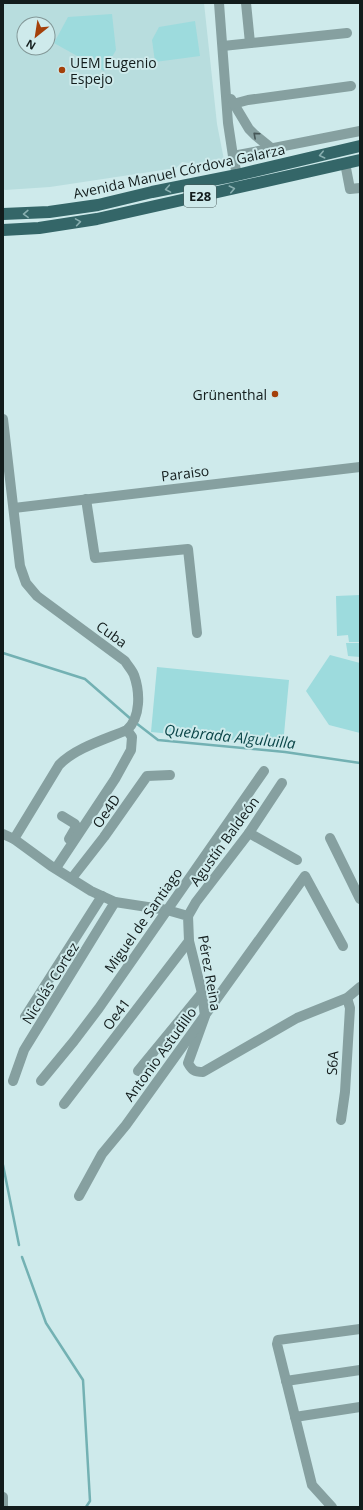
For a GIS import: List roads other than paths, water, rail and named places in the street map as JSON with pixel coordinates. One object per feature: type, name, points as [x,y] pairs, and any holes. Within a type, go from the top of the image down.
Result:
[{"type":"main road","name":"Avenida Manuel Córdova Galarza","points":[[3,214],[49,212],[98,205],[356,148]]},
{"type":"main road","name":"Avenida Manuel Córdova Galarza","points":[[3,230],[39,228],[97,219],[360,160]]},
{"type":"street","points":[[218,3],[223,46],[228,123],[237,175]]},
{"type":"street","points":[[246,3],[250,43]]},
{"type":"street","points":[[223,46],[347,33]]},
{"type":"street","points":[[234,104],[248,100],[351,86]]},
{"type":"street","points":[[226,93],[249,129],[271,148]]},
{"type":"street","points":[[233,156],[347,134],[360,130]]},
{"type":"street","points":[[347,134],[356,148]]},
{"type":"street","points":[[344,163],[350,190],[360,188]]},
{"type":"street","name":"Cuba","points":[[3,419],[20,566],[26,583],[37,596],[125,661],[133,674],[138,691],[138,708],[132,726],[127,730]]},
{"type":"street","name":"Paraiso","points":[[14,508],[360,467]]},
{"type":"street","points":[[86,499],[95,558],[188,549],[198,633]]},
{"type":"street","points":[[14,839],[59,765],[66,757],[127,730],[132,737],[131,750],[96,808],[54,867]]},
{"type":"street","name":"Miguel de Santiago","points":[[41,1081],[99,1008],[264,771]]},
{"type":"street","name":"Oe4D","points":[[72,878],[104,837],[147,776],[170,775]]},
{"type":"street","name":"Agustín Baldeón","points":[[188,916],[196,902],[249,833],[282,783]]},
{"type":"street","points":[[54,867],[76,827],[75,824],[62,816]]},
{"type":"street","points":[[249,833],[297,860]]},
{"type":"street","points":[[3,834],[14,839],[91,891],[115,902],[167,910],[188,916]]},
{"type":"street","points":[[330,838],[358,888],[360,899]]},
{"type":"street","name":"Antonio Astudillo","points":[[79,1196],[102,1154],[117,1137],[305,876],[343,946]]},
{"type":"street","points":[[25,1017],[102,896]]},
{"type":"street","name":"Nicolás Cortez","points":[[14,1081],[24,1050],[115,902]]},
{"type":"street","name":"Pérez Reina","points":[[188,916],[189,941],[202,993],[205,1016],[188,1063],[192,1070],[203,1072],[297,1018],[349,1003],[360,986]]},
{"type":"street","name":"Oe41","points":[[64,1104],[189,941]]},
{"type":"street","points":[[138,1071],[202,993]]},
{"type":"street","name":"S6A","points":[[341,1120],[345,1092],[349,1003]]},
{"type":"street","points":[[332,1507],[312,1485],[286,1380],[278,1340],[360,1329]]},
{"type":"street","points":[[286,1380],[360,1370]]},
{"type":"street","points":[[295,1417],[360,1407]]},
{"type":"street","points":[[3,1497],[3,1506]]},
{"type":"waterway","name":"Quebrada Alguluilla","points":[[3,653],[85,679],[132,720]]},
{"type":"waterway","name":"Quebrada Alguluilla","points":[[136,723],[158,740],[285,752],[360,763]]},
{"type":"waterway","points":[[3,1165],[19,1245]]},
{"type":"waterway","points":[[22,1257],[46,1323],[83,1380],[90,1501],[86,1507]]},
{"type":"place","name":"UEM Eugenio Espejo","points":[[62,70]]},
{"type":"place","name":"Grünenthal","points":[[275,394]]}]
